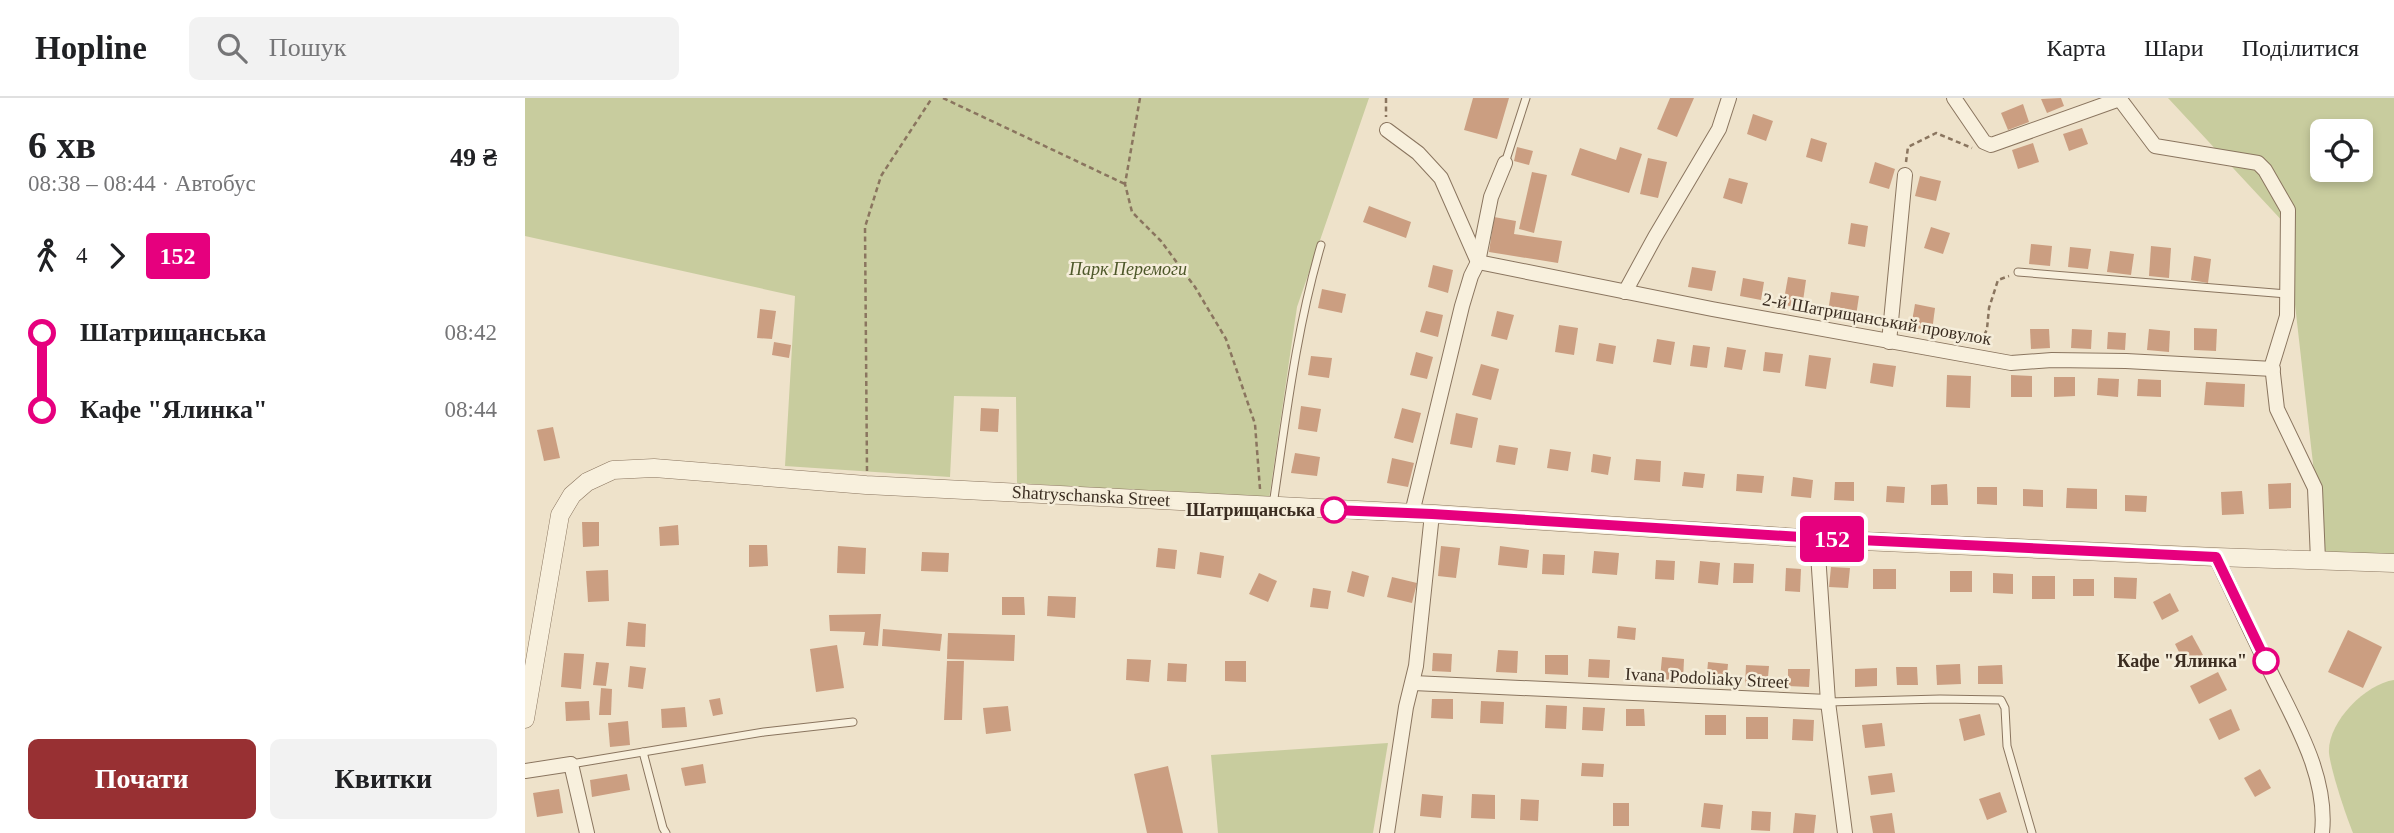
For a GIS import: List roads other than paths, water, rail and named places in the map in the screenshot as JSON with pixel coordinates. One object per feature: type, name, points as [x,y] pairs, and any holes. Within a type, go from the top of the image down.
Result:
[{"type":"street","points":[[1625,292],[1719,130],[1729,98]]},
{"type":"street","points":[[1954,98],[1984,142],[1989,145],[2120,98],[2159,148],[2255,162],[2265,170],[2288,210],[2287,316],[2273,358],[2277,410],[2315,488],[2318,560]]},
{"type":"street","points":[[1387,130],[1418,153],[1441,178],[1478,262]]},
{"type":"street","points":[[1412,513],[1462,306],[1478,262],[1489,204],[1505,163]]},
{"type":"street","points":[[1889,342],[1905,175]]},
{"type":"street","name":"2-й Шатрищанський провулок","points":[[1478,262],[1889,342],[2015,363],[2052,360],[2126,361],[2273,369]]},
{"type":"street","name":"Shatryschanska Street","points":[[525,719],[560,515],[572,495],[587,482],[614,470],[654,468],[866,485],[1432,514],[1817,538],[2394,563]]},
{"type":"street","points":[[1395,833],[1387,833],[1406,707],[1413,683],[1432,514]]},
{"type":"street","points":[[1817,538],[1828,702],[1845,833]]},
{"type":"street","points":[[2216,557],[2315,770],[2323,806],[2322,833]]},
{"type":"street","name":"Ivana Podoliaky Street","points":[[1413,683],[1828,702]]},
{"type":"street","points":[[525,760],[531,770],[571,764],[587,833]]},
{"type":"lane","points":[[1505,163],[1526,98]]},
{"type":"lane","points":[[1266,505],[1307,299],[1321,245]]},
{"type":"lane","points":[[2018,272],[2287,294]]},
{"type":"lane","name":"Ivana Podoliaky Street","points":[[1828,702],[1999,698],[2004,703],[2007,746],[2032,833]]},
{"type":"lane","points":[[571,764],[764,732],[853,722]]},
{"type":"lane","points":[[643,752],[666,833]]},
{"type":"place","name":"Шатрищанська","points":[[1334,510]]},
{"type":"place","name":"Кафе \"Ялинка\"","points":[[2266,661]]},
{"type":"park label","name":"Парк Перемоги","points":[[1128,269]]}]
